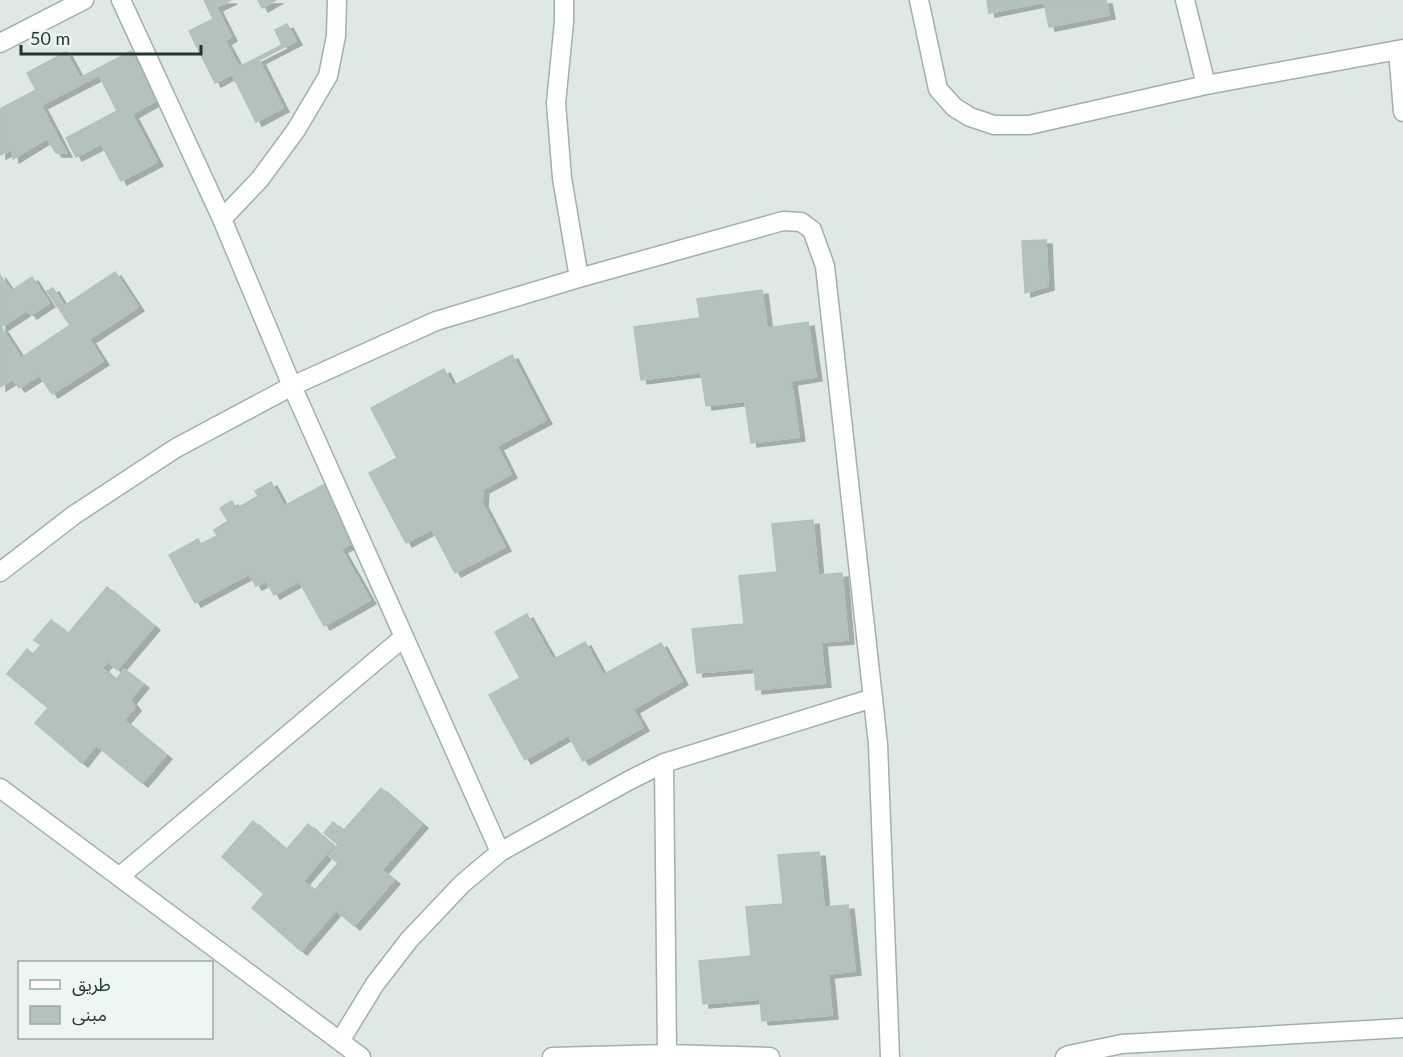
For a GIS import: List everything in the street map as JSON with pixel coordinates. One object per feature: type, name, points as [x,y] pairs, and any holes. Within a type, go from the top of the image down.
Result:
[{"type":"street","points":[[0,43],[84,0]]},
{"type":"street","points":[[121,0],[222,219],[292,386],[500,852]]},
{"type":"street","points":[[222,219],[260,179],[296,130],[328,76],[336,36],[337,0]]},
{"type":"street","points":[[564,0],[556,103],[562,178],[579,278]]},
{"type":"street","points":[[919,0],[938,89],[954,107],[970,117],[994,125],[1029,125],[1206,85],[1400,50],[1403,112]]},
{"type":"street","points":[[1185,0],[1206,85]]},
{"type":"street","points":[[0,572],[74,515],[176,448],[292,386],[436,321],[783,221],[801,222],[812,230],[825,266],[878,744],[890,1057]]},
{"type":"street","points":[[119,877],[404,636]]},
{"type":"street","points":[[340,1041],[375,984],[409,940],[462,884],[500,852],[664,763],[873,698]]},
{"type":"street","points":[[664,763],[667,1054]]},
{"type":"street","points":[[0,788],[361,1057]]},
{"type":"street","points":[[1065,1057],[1122,1044],[1403,1028]]},
{"type":"street","points":[[552,1057],[667,1054],[770,1057]]},
{"type":"building","points":[[204,0],[231,0],[216,7],[231,37],[225,41],[239,67],[282,45],[275,30],[287,24],[296,41],[259,60],[283,108],[256,122],[232,74],[215,83],[189,31],[213,19]]},
{"type":"building","points":[[258,0],[276,0],[262,8]]},
{"type":"building","points":[[987,0],[1106,0],[1109,15],[1049,27],[1044,2],[989,13]]},
{"type":"building","points":[[131,51],[157,100],[132,114],[157,162],[121,181],[101,144],[76,157],[66,138],[117,111],[99,75],[41,105],[66,153],[56,153],[47,138],[13,159],[12,149],[0,155],[0,109],[36,90],[27,73],[66,52],[80,78]]},
{"type":"building","points":[[1046,240],[1048,286],[1025,293],[1022,241]]},
{"type":"building","points":[[115,272],[138,307],[89,339],[103,361],[52,394],[39,375],[19,388],[13,379],[0,387],[0,275],[11,291],[32,277],[49,303],[31,315],[27,310],[1,327],[21,358],[70,325],[47,291],[53,288],[64,306]]},
{"type":"building","points":[[762,290],[767,328],[808,322],[816,377],[791,381],[799,437],[751,443],[745,401],[706,406],[701,372],[641,380],[634,327],[700,318],[697,299]]},
{"type":"building","points":[[512,355],[546,420],[497,446],[511,474],[483,489],[482,503],[505,547],[455,573],[432,529],[406,543],[369,473],[397,458],[371,408],[444,369],[453,386]]},
{"type":"building","points":[[271,482],[284,506],[327,483],[358,540],[341,549],[370,600],[324,626],[299,581],[274,595],[266,581],[256,586],[249,574],[195,603],[169,555],[198,539],[201,544],[217,536],[214,530],[228,521],[220,508],[232,501],[236,509],[258,496],[255,491]]},
{"type":"building","points":[[813,520],[818,575],[842,573],[848,640],[821,642],[825,683],[756,690],[754,668],[697,673],[692,629],[744,624],[739,576],[777,572],[772,524]]},
{"type":"building","points":[[107,587],[154,626],[117,670],[108,661],[102,668],[116,680],[124,669],[143,684],[130,700],[135,707],[124,720],[166,755],[142,783],[96,745],[82,763],[35,723],[48,708],[7,674],[27,649],[33,654],[41,645],[34,640],[51,620],[68,634]]},
{"type":"building","points":[[527,614],[553,660],[585,642],[603,675],[661,643],[682,681],[633,709],[643,727],[583,761],[568,735],[525,760],[489,695],[520,678],[495,632]]},
{"type":"building","points":[[381,788],[422,824],[382,870],[394,880],[354,926],[336,910],[301,951],[252,908],[264,894],[222,857],[253,821],[286,850],[308,824],[333,846],[303,881],[314,891],[338,863],[329,856],[338,845],[324,833],[333,822],[343,831]]},
{"type":"building","points":[[819,852],[824,907],[848,905],[855,971],[828,974],[832,1015],[762,1021],[760,999],[703,1004],[699,961],[751,956],[746,907],[783,904],[778,855]]}]
